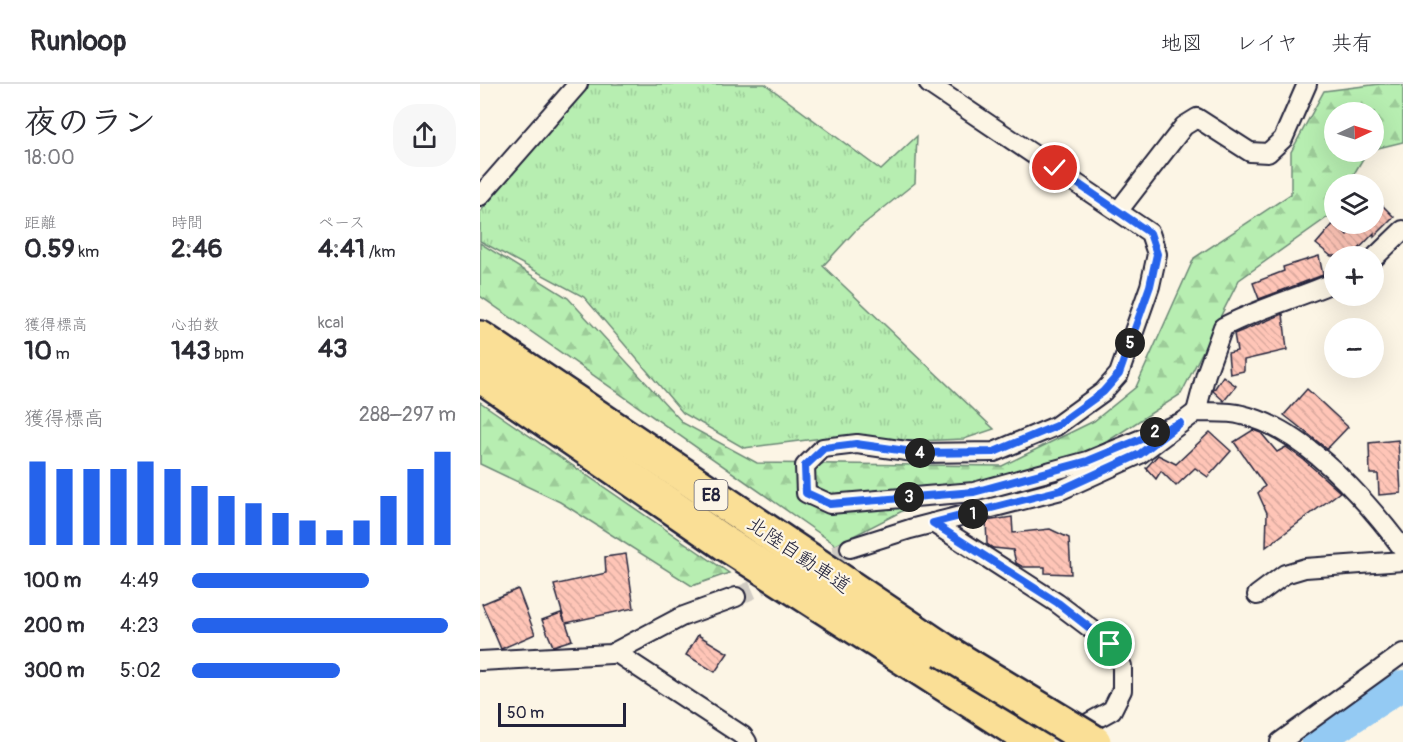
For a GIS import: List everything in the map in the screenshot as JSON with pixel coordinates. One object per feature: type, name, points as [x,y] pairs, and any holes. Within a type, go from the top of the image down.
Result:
[{"type":"highway","name":"北陸自動車道","points":[[480,338],[941,665],[1035,742]]},
{"type":"highway","name":"北陸自動車道","points":[[480,375],[726,543],[941,665],[1094,742]]},
{"type":"street","points":[[480,196],[578,84]]},
{"type":"street","points":[[929,84],[1150,233],[1157,254],[1150,286],[1119,374],[1103,392],[1056,426],[994,452],[921,453],[856,444],[824,448],[805,466],[806,493],[830,504],[974,492],[1088,461],[1180,423]]},
{"type":"street","points":[[1119,210],[1184,126],[1197,118],[1250,152],[1268,153],[1282,139],[1307,84]]},
{"type":"street","points":[[1384,248],[1403,230]]},
{"type":"street","points":[[1196,412],[1206,374],[1223,327],[1255,311],[1324,287]]},
{"type":"street","points":[[850,548],[933,523],[1061,490],[1140,454],[1196,412],[1242,414],[1273,427],[1324,461],[1371,507],[1402,550],[1305,568],[1285,574],[1257,595]]},
{"type":"street","points":[[933,523],[1058,603],[1110,644],[1122,666],[1122,690],[1112,710],[1054,742]]},
{"type":"street","points":[[480,661],[615,652],[681,617],[736,597]]},
{"type":"street","points":[[615,652],[743,736],[747,742]]},
{"type":"street","points":[[1280,742],[1403,653]]},
{"type":"green space","points":[[589,84],[765,84],[881,170],[917,136],[915,183],[855,231],[823,266],[994,429],[964,439],[917,441],[823,438],[744,448],[683,413],[584,297],[480,241],[480,212]]},
{"type":"green space","points":[[1380,84],[1403,84],[1403,142],[1384,147],[1384,102],[1324,102],[1324,162],[1361,162],[1354,174],[1324,174],[1324,220],[1239,280],[1181,394],[1097,448],[912,506],[836,545],[480,296],[480,243],[568,298],[683,423],[757,463],[1002,466],[1094,421],[1136,387],[1194,258],[1291,194],[1291,152],[1324,91]]},
{"type":"green space","points":[[480,402],[729,573],[692,586],[560,502],[480,464]]},
{"type":"building","points":[[1384,207],[1394,217],[1384,227]]},
{"type":"building","points":[[1325,234],[1373,234],[1362,246],[1324,246],[1324,250],[1316,244]]},
{"type":"building","points":[[1319,256],[1323,275],[1259,299],[1253,283],[1284,271],[1283,267]]},
{"type":"building","points":[[1283,314],[1287,350],[1244,360],[1244,371],[1230,374],[1228,353],[1237,351],[1234,334]]},
{"type":"building","points":[[1223,376],[1236,386],[1224,401],[1213,391]]},
{"type":"building","points":[[1307,389],[1348,427],[1327,449],[1284,415]]},
{"type":"building","points":[[1253,430],[1261,433],[1277,452],[1286,447],[1340,492],[1266,547],[1267,513],[1258,493],[1265,486],[1234,442]]},
{"type":"building","points":[[1210,432],[1231,451],[1208,477],[1195,468],[1176,486],[1161,471],[1156,479],[1146,468],[1158,455],[1176,464]]},
{"type":"building","points":[[1398,440],[1401,493],[1379,495],[1378,474],[1370,474],[1369,443]]},
{"type":"building","points":[[1012,517],[1013,533],[1050,529],[1069,538],[1071,574],[1045,573],[1045,567],[1023,567],[1016,563],[1013,550],[993,548],[987,544],[986,521]]},
{"type":"building","points":[[626,554],[634,608],[566,623],[572,640],[553,646],[542,620],[561,613],[565,622],[554,585],[606,573],[605,557]]},
{"type":"building","points":[[518,589],[535,634],[501,649],[482,604]]},
{"type":"building","points":[[698,635],[728,653],[715,672],[686,655]]},
{"type":"waterway","points":[[1316,742],[1403,685]]},
{"type":"tunnel","points":[[810,565],[850,548]]},
{"type":"tunnel","points":[[736,597],[782,577]]},
{"type":"route","points":[[1055,168],[1150,233],[1157,254],[1150,286],[1119,374],[1103,392],[1056,426],[994,452],[921,453],[856,444],[824,448],[805,466],[806,493],[830,504],[974,492],[1025,480],[1088,461],[1180,423],[1140,454],[1061,490],[933,523],[1058,603],[1110,644]]}]
